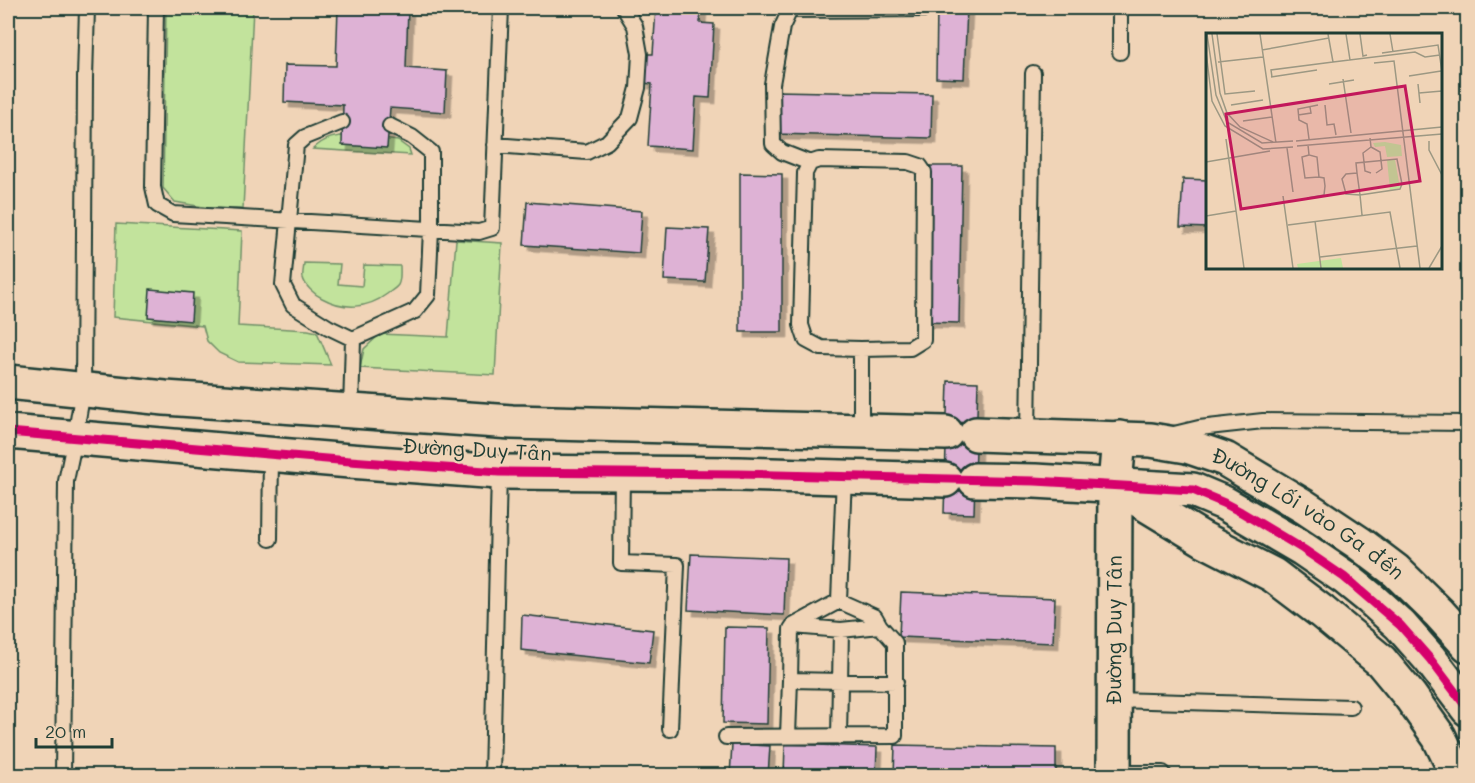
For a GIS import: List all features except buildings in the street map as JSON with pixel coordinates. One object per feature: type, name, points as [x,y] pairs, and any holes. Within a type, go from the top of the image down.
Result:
[{"type":"street","name":"Đường Duy Tân","points":[[8,382],[165,398],[512,422],[1119,438],[1115,486],[1114,774]]},
{"type":"street","points":[[739,474],[741,428]]},
{"type":"street","name":"Đường Duy Tân","points":[[8,432],[499,472],[739,474],[1115,486]]},
{"type":"street","name":"Đường Lối vào Ga đến","points":[[1119,438],[1187,446],[1225,459],[1305,507],[1396,571],[1439,613],[1467,645]]},
{"type":"street","points":[[1115,486],[1193,490],[1224,503],[1303,549],[1344,577],[1400,625],[1430,659],[1467,709]]},
{"type":"street","points":[[1115,486],[1203,539],[1273,575],[1381,661],[1410,696],[1439,737],[1458,776]]},
{"type":"lane","points":[[63,776],[66,481],[82,390],[84,78],[87,8]]},
{"type":"lane","points":[[156,8],[153,187],[157,205],[173,214],[479,232],[492,228],[501,8]]},
{"type":"lane","points":[[495,145],[587,152],[607,142],[630,118],[638,88],[639,54],[635,26],[624,8]]},
{"type":"lane","points":[[1120,8],[1120,52]]},
{"type":"lane","points":[[810,163],[805,173],[801,326],[806,340],[821,348],[910,348],[923,340],[924,172],[920,166],[908,162],[819,160],[810,163],[782,152],[773,144],[772,84],[782,27],[790,10],[929,9]]},
{"type":"lane","points":[[1028,436],[1033,73]]},
{"type":"lane","points":[[342,122],[305,137],[296,145],[284,285],[293,305],[328,327],[353,339],[415,311],[428,295],[432,152],[412,137],[390,126]]},
{"type":"lane","points":[[351,411],[353,339]]},
{"type":"lane","points":[[861,349],[861,431]]},
{"type":"lane","points":[[1151,440],[1199,428],[1263,420],[1467,423]]},
{"type":"lane","points":[[270,539],[272,455]]},
{"type":"lane","points":[[492,776],[499,472]]},
{"type":"lane","points":[[622,473],[621,563],[676,565],[670,729]]},
{"type":"lane","points":[[839,601],[844,477]]},
{"type":"lane","points":[[788,736],[791,629],[839,601]]},
{"type":"lane","points":[[726,737],[895,736],[895,643],[875,618],[839,601]]},
{"type":"lane","points":[[793,626],[841,630],[880,626]]},
{"type":"lane","points":[[839,736],[841,630]]},
{"type":"lane","points":[[790,680],[896,682]]},
{"type":"lane","points":[[1114,700],[1351,707]]},
{"type":"lane","points":[[1114,774],[1163,772]]},
{"type":"green space","points":[[166,8],[253,8],[243,209],[209,208],[175,202],[163,188]]},
{"type":"green space","points":[[352,135],[398,141],[409,149],[411,155],[313,149],[331,138]]},
{"type":"green space","points":[[116,224],[242,231],[238,326],[317,332],[331,365],[238,362],[219,353],[207,341],[203,326],[113,317]]},
{"type":"green space","points":[[456,240],[502,243],[495,375],[360,368],[364,349],[380,334],[448,337]]},
{"type":"green space","points":[[304,263],[340,264],[338,284],[362,286],[364,265],[400,266],[400,281],[395,288],[372,303],[355,306],[339,305],[319,296],[308,287],[303,278]]},
{"type":"cycle path","points":[[8,432],[499,472],[739,474],[1035,481],[1193,490],[1241,512],[1344,577],[1400,625],[1430,659],[1468,709]]}]
